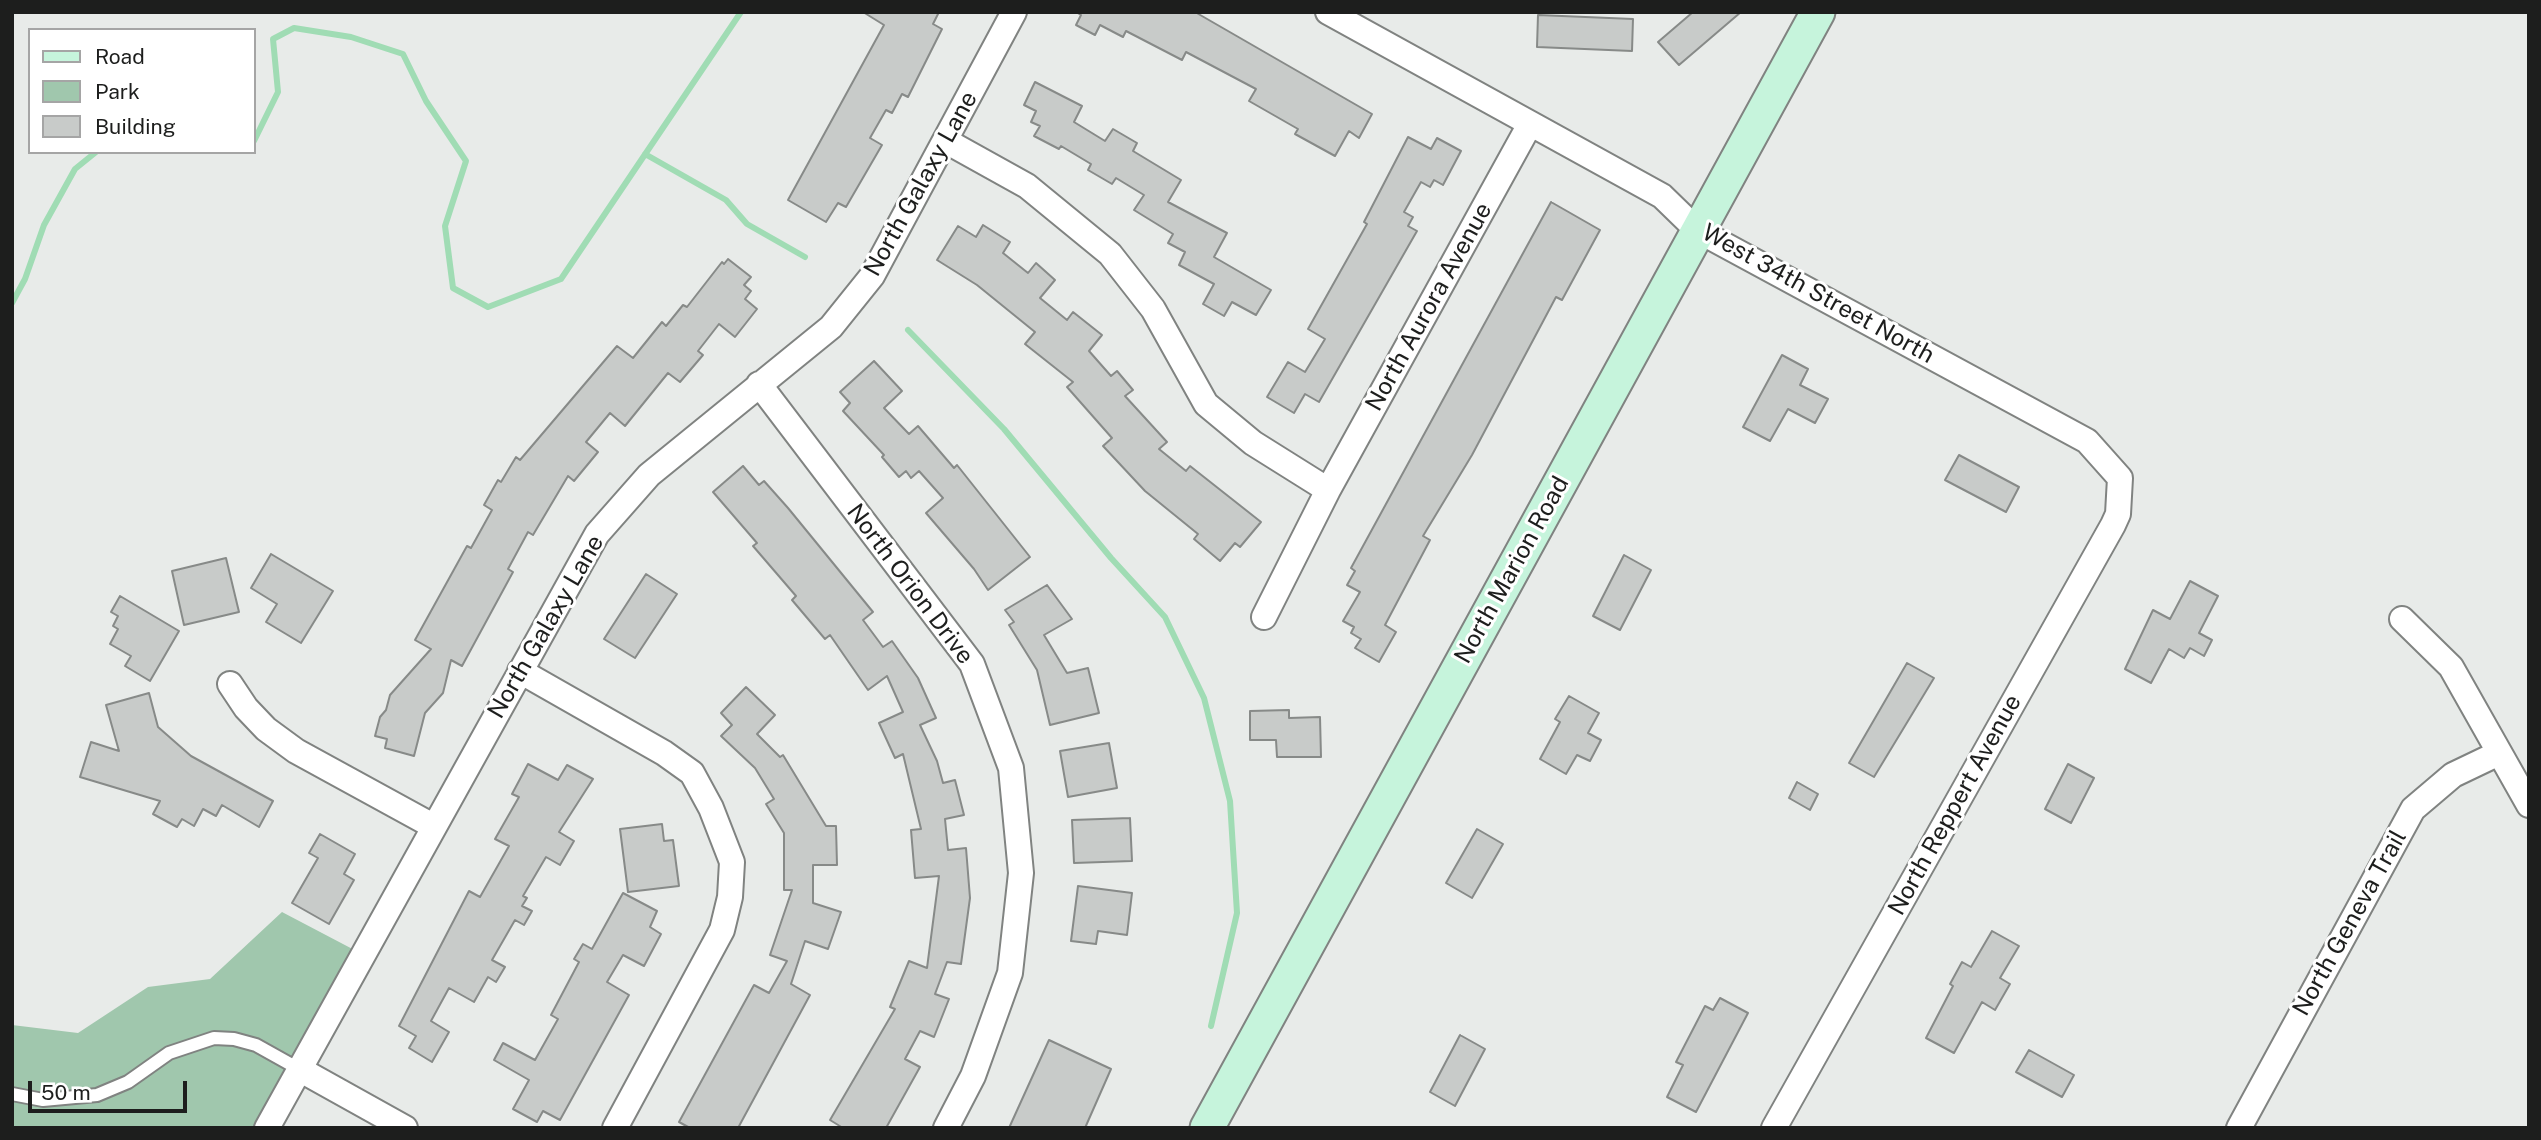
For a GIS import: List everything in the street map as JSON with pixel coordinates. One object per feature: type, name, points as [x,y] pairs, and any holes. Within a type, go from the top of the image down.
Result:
[{"type":"main road","name":"North Marion Road","points":[[1209,1127],[1818,12]]},
{"type":"street","name":"North Galaxy Lane","points":[[267,1128],[597,534],[649,475],[831,327],[872,276],[1014,12]]},
{"type":"street","name":"West 34th Street North","points":[[1330,13],[1662,196],[1697,230],[2087,441],[2120,478]]},
{"type":"street","name":"North Aurora Avenue","points":[[1264,617],[1328,490],[1530,124]]},
{"type":"street","points":[[946,141],[1027,186],[1110,254],[1153,309],[1206,404],[1252,443],[1328,490]]},
{"type":"street","name":"North Orion Drive","points":[[759,384],[972,664],[1010,768],[1021,873],[1010,973],[973,1076],[946,1128]]},
{"type":"street","name":"North Reppert Avenue","points":[[1774,1128],[2113,525],[2118,514],[2120,478]]},
{"type":"street","points":[[2402,619],[2451,667],[2529,805]]},
{"type":"street","points":[[520,671],[664,753],[692,773],[711,808],[732,862],[730,897],[722,930],[615,1128]]},
{"type":"street","points":[[230,684],[259,722],[296,751],[433,826]]},
{"type":"street","name":"North Geneva Trail","points":[[2239,1128],[2413,809],[2453,775],[2499,753]]},
{"type":"street","points":[[299,1069],[405,1128]]},
{"type":"lane","points":[[12,1094],[43,1100],[97,1095],[128,1082],[169,1053],[214,1038],[234,1039],[256,1045],[299,1069]]},
{"type":"green space","points":[[282,912],[362,954],[266,1128],[12,1128],[12,1025],[78,1033],[148,987],[210,979]]},
{"type":"building","points":[[863,12],[939,12],[933,24],[942,29],[908,97],[902,94],[892,113],[886,110],[870,138],[882,145],[846,207],[838,203],[826,222],[788,200],[884,25]]},
{"type":"building","points":[[1076,12],[1195,12],[1372,114],[1359,138],[1349,131],[1335,156],[1295,134],[1298,129],[1249,101],[1256,89],[1186,52],[1182,60],[1126,31],[1123,37],[1100,25],[1095,35],[1076,25],[1081,15]]},
{"type":"building","points":[[1693,12],[1741,12],[1679,65],[1658,42]]},
{"type":"building","points":[[1538,15],[1633,19],[1632,51],[1537,47]]},
{"type":"building","points":[[1035,82],[1082,106],[1074,122],[1105,141],[1113,129],[1137,143],[1133,151],[1181,180],[1168,202],[1227,233],[1214,257],[1271,290],[1256,315],[1232,302],[1224,316],[1203,304],[1214,284],[1179,265],[1185,252],[1168,243],[1173,234],[1134,210],[1144,195],[1116,178],[1112,184],[1088,170],[1091,164],[1061,146],[1059,149],[1034,136],[1040,126],[1031,122],[1036,111],[1024,105]]},
{"type":"building","points":[[1408,137],[1431,149],[1437,138],[1461,151],[1443,185],[1434,180],[1430,187],[1421,182],[1404,212],[1413,217],[1408,226],[1417,231],[1319,402],[1305,394],[1294,413],[1267,397],[1288,362],[1305,372],[1325,339],[1308,329],[1367,224],[1364,222]]},
{"type":"building","points":[[1551,202],[1600,230],[1562,300],[1556,297],[1472,455],[1423,536],[1430,540],[1385,625],[1396,632],[1379,662],[1355,648],[1361,639],[1351,633],[1354,627],[1343,621],[1360,592],[1347,585],[1355,571],[1351,568]]},
{"type":"building","points":[[983,225],[1010,242],[1003,253],[1028,273],[1036,263],[1055,280],[1040,298],[1067,320],[1073,312],[1102,335],[1089,351],[1111,376],[1117,371],[1133,390],[1125,396],[1167,442],[1159,449],[1186,471],[1190,466],[1261,522],[1240,547],[1235,543],[1220,561],[1194,539],[1198,534],[1145,491],[1103,446],[1112,438],[1067,387],[1073,382],[1025,344],[1035,332],[977,285],[937,260],[958,226],[976,237]]},
{"type":"building","points":[[728,259],[751,277],[744,285],[751,291],[745,299],[757,309],[735,337],[719,324],[698,351],[703,355],[680,382],[668,373],[625,426],[610,413],[586,442],[598,452],[574,481],[568,476],[533,535],[528,532],[508,569],[513,572],[462,666],[451,660],[443,693],[425,713],[414,756],[385,748],[387,739],[375,736],[380,717],[386,710],[390,695],[431,649],[415,640],[467,546],[471,548],[492,510],[484,505],[498,480],[501,482],[516,457],[520,460],[617,346],[633,358],[662,322],[666,326],[683,305],[687,307],[722,262],[724,264]]},
{"type":"building","points":[[1782,355],[1808,369],[1800,385],[1828,399],[1815,423],[1788,409],[1770,441],[1743,427]]},
{"type":"building","points":[[874,361],[902,391],[884,408],[909,434],[918,426],[954,468],[957,465],[1030,557],[988,590],[974,569],[926,513],[943,498],[919,471],[911,478],[906,471],[899,477],[882,457],[884,455],[843,411],[850,403],[840,392]]},
{"type":"building","points":[[1959,455],[2019,487],[2006,512],[1945,480]]},
{"type":"building","points":[[743,466],[759,485],[764,481],[788,508],[873,612],[863,620],[883,647],[892,641],[918,678],[936,718],[920,725],[937,761],[943,783],[955,780],[964,815],[945,819],[948,850],[966,848],[970,898],[961,964],[947,962],[935,994],[949,999],[934,1037],[920,1031],[905,1059],[920,1067],[886,1128],[843,1128],[830,1120],[895,1009],[890,1007],[909,961],[927,968],[939,876],[915,878],[911,830],[921,829],[903,754],[895,758],[879,723],[903,712],[887,676],[868,690],[830,635],[825,639],[792,600],[796,596],[753,546],[757,543],[713,492]]},
{"type":"building","points":[[271,554],[333,591],[301,643],[266,622],[277,604],[251,588]]},
{"type":"building","points":[[1624,555],[1651,570],[1620,630],[1593,616]]},
{"type":"building","points":[[226,558],[239,612],[184,625],[172,571]]},
{"type":"building","points":[[646,574],[677,594],[635,658],[604,639]]},
{"type":"building","points":[[2190,581],[2218,596],[2199,633],[2212,640],[2204,656],[2190,648],[2184,658],[2169,649],[2151,683],[2125,669],[2153,610],[2170,619]]},
{"type":"building","points":[[1047,585],[1072,619],[1044,635],[1067,673],[1088,668],[1099,713],[1050,725],[1037,670],[1009,625],[1014,622],[1005,610]]},
{"type":"building","points":[[120,596],[179,631],[150,681],[125,666],[131,656],[110,644],[118,629],[113,626],[118,616],[111,612]]},
{"type":"building","points":[[1907,663],[1934,678],[1874,777],[1849,763]]},
{"type":"building","points":[[746,687],[775,715],[757,734],[780,757],[783,755],[826,826],[836,826],[837,865],[813,865],[813,903],[841,912],[828,949],[805,941],[791,984],[810,995],[738,1128],[690,1128],[679,1122],[754,985],[769,993],[787,961],[770,955],[792,890],[784,890],[784,833],[766,804],[774,799],[755,768],[721,736],[732,725],[721,713]]},
{"type":"building","points":[[149,693],[158,727],[191,756],[273,801],[259,827],[222,805],[216,816],[203,809],[194,826],[182,819],[177,827],[153,814],[160,801],[80,777],[91,742],[119,751],[106,705]]},
{"type":"building","points":[[1569,696],[1599,713],[1588,733],[1601,740],[1590,761],[1577,755],[1566,774],[1540,759],[1560,722],[1555,719]]},
{"type":"building","points":[[1289,710],[1289,718],[1320,717],[1321,757],[1277,757],[1276,740],[1250,740],[1250,711]]},
{"type":"building","points":[[1109,743],[1117,788],[1068,797],[1060,751]]},
{"type":"building","points":[[528,764],[558,780],[567,765],[593,779],[559,832],[574,841],[560,865],[546,857],[523,896],[527,898],[522,906],[532,911],[524,925],[515,920],[492,960],[505,967],[496,982],[488,977],[474,1002],[449,988],[431,1021],[449,1032],[432,1062],[409,1048],[416,1036],[399,1026],[469,891],[480,897],[509,846],[495,839],[519,797],[512,794]]},
{"type":"building","points":[[2068,764],[2094,778],[2071,823],[2045,809]]},
{"type":"building","points":[[1797,782],[1818,794],[1810,810],[1789,798]]},
{"type":"building","points":[[1130,818],[1132,861],[1074,863],[1072,820]]},
{"type":"building","points":[[662,824],[664,841],[673,840],[679,886],[628,892],[620,829]]},
{"type":"building","points":[[1477,829],[1503,844],[1472,898],[1446,883]]},
{"type":"building","points":[[320,834],[355,854],[344,874],[354,880],[329,924],[292,903],[318,858],[309,853]]},
{"type":"building","points":[[1078,886],[1132,893],[1127,935],[1098,931],[1096,944],[1071,941]]},
{"type":"building","points":[[623,893],[657,911],[650,927],[661,934],[644,966],[623,955],[607,982],[629,995],[560,1120],[543,1111],[537,1122],[513,1109],[529,1080],[494,1060],[503,1043],[535,1060],[558,1019],[551,1015],[579,962],[574,959],[583,944],[592,949]]},
{"type":"building","points":[[1992,931],[2019,946],[2000,978],[2010,984],[1995,1010],[1982,1002],[1954,1053],[1926,1038],[1953,986],[1950,984],[1962,962],[1971,967]]},
{"type":"building","points":[[1720,998],[1748,1013],[1696,1112],[1667,1097],[1683,1065],[1676,1062],[1705,1006],[1713,1010]]},
{"type":"building","points":[[1460,1035],[1485,1049],[1455,1106],[1430,1092]]},
{"type":"building","points":[[1049,1040],[1111,1069],[1085,1128],[1009,1128]]},
{"type":"building","points":[[2029,1050],[2074,1075],[2062,1097],[2016,1072]]},
{"type":"waterway","points":[[256,137],[278,92],[273,39],[294,28],[351,37],[403,54],[426,101],[466,161],[445,226],[453,288],[488,307],[561,279],[741,12]]},
{"type":"waterway","points":[[12,303],[25,279],[44,225],[75,169],[94,154]]},
{"type":"waterway","points":[[645,154],[726,200],[747,224],[805,257]]},
{"type":"waterway","points":[[908,330],[1004,429],[1111,558],[1165,617],[1204,698],[1230,801],[1237,913],[1211,1026]]}]
